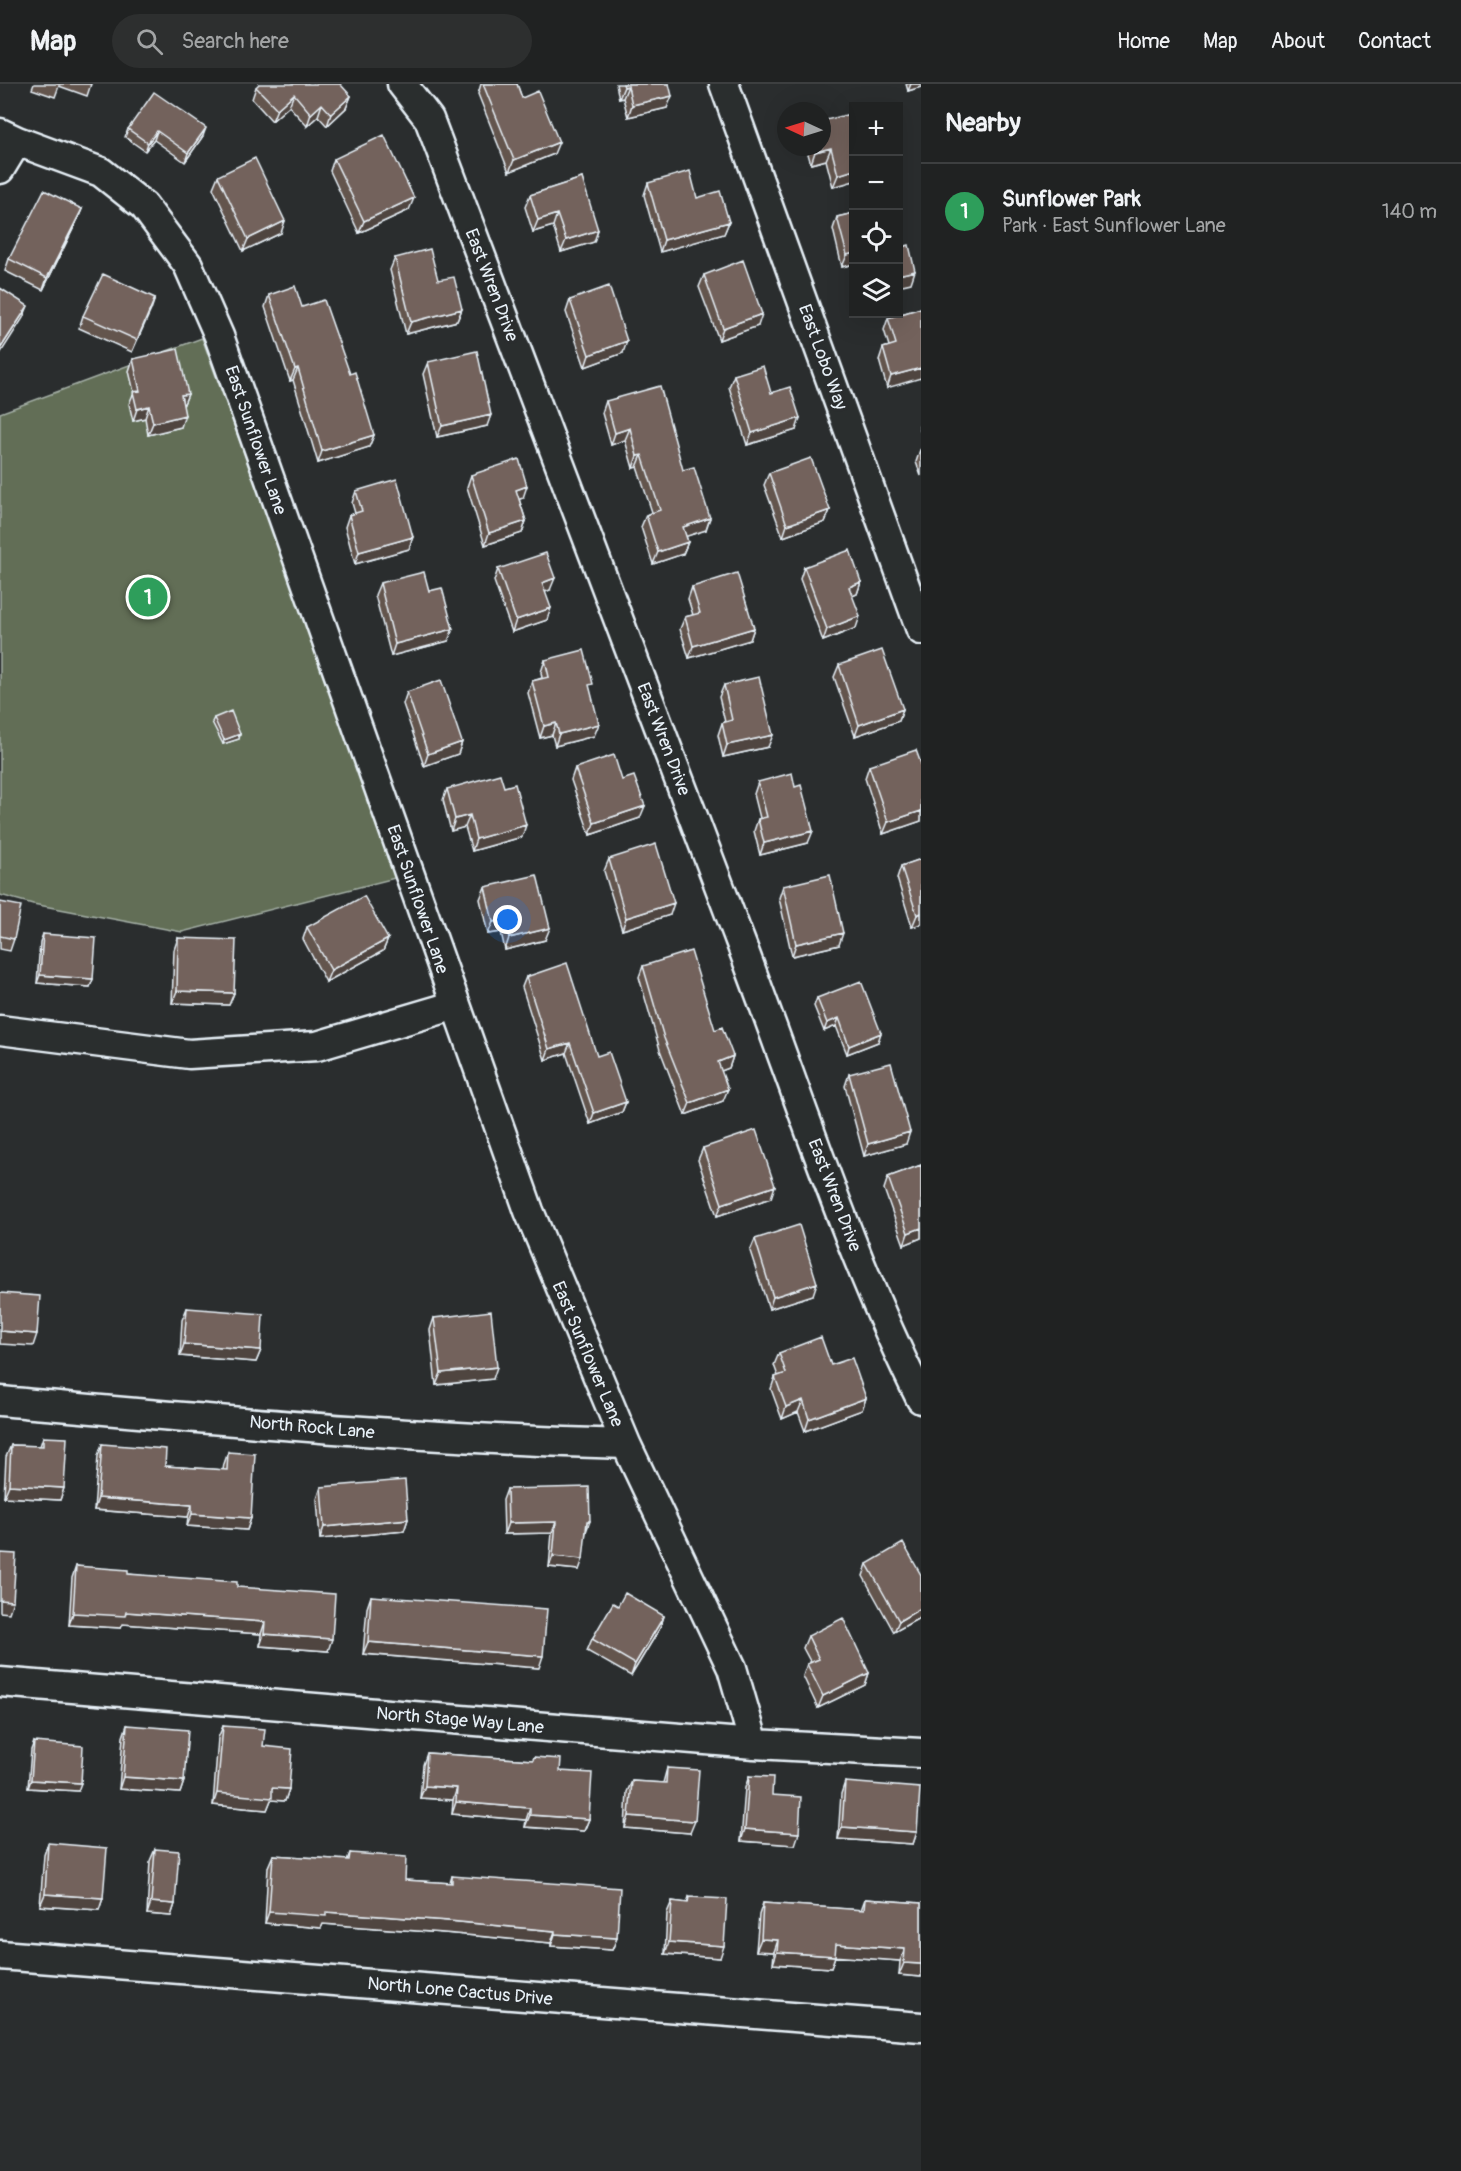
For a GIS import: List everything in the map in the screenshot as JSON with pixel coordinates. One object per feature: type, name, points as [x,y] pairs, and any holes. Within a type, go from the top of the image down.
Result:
[{"type":"street","name":"East Wren Drive","points":[[402,84],[429,119],[750,967],[828,1183],[902,1361],[921,1399]]},
{"type":"street","name":"East Lobo Way","points":[[724,84],[921,630]]},
{"type":"street","points":[[0,169],[8,137]]},
{"type":"street","name":"East Sunflower Lane","points":[[8,137],[101,172],[144,206],[188,265],[219,336],[528,1211],[626,1444],[732,1668],[754,1744]]},
{"type":"street","points":[[0,1030],[189,1054],[317,1046],[456,1005]]},
{"type":"street","name":"North Rock Lane","points":[[0,1401],[380,1433],[626,1444]]},
{"type":"street","name":"North Stage Way Lane","points":[[0,1682],[754,1744],[921,1754]]},
{"type":"street","name":"North Lone Cactus Drive","points":[[0,1955],[921,2027]]},
{"type":"green space","points":[[202,338],[340,714],[395,878],[182,932],[33,904],[0,895],[0,413]]},
{"type":"building","points":[[259,84],[340,84],[351,96],[331,114],[322,104],[311,114],[294,94],[277,109],[256,87]]},
{"type":"building","points":[[483,84],[517,84],[522,98],[538,91],[559,142],[514,160]]},
{"type":"building","points":[[623,84],[669,84],[672,96],[632,105],[628,86],[624,87]]},
{"type":"building","points":[[154,92],[206,128],[188,153],[157,131],[148,143],[128,129]]},
{"type":"building","points":[[849,114],[849,172],[838,175],[831,148],[831,119]]},
{"type":"building","points":[[384,135],[414,198],[364,221],[334,159]]},
{"type":"building","points":[[255,158],[285,221],[248,239],[218,176]]},
{"type":"building","points":[[690,171],[697,198],[720,191],[729,222],[664,240],[648,183]]},
{"type":"building","points":[[582,178],[598,230],[566,240],[557,214],[538,220],[530,195]]},
{"type":"building","points":[[44,190],[82,209],[47,278],[9,259]]},
{"type":"building","points":[[849,214],[849,254],[847,255],[837,217]]},
{"type":"building","points":[[909,245],[915,271],[903,274],[903,247]]},
{"type":"building","points":[[430,249],[438,280],[454,277],[462,309],[411,322],[395,258]]},
{"type":"building","points":[[743,260],[762,314],[723,328],[704,275]]},
{"type":"building","points":[[103,274],[155,298],[137,340],[83,316]]},
{"type":"building","points":[[295,286],[302,307],[324,300],[350,374],[355,372],[374,435],[322,451],[298,368],[295,369],[269,295]]},
{"type":"building","points":[[609,286],[627,341],[589,355],[570,300]]},
{"type":"building","points":[[0,288],[28,306],[0,349]]},
{"type":"building","points":[[921,308],[921,368],[891,376],[883,348],[896,344],[888,318],[903,318],[903,313]]},
{"type":"building","points":[[178,349],[188,394],[181,395],[185,415],[153,423],[149,406],[137,409],[133,392],[140,391],[133,359]]},
{"type":"building","points":[[477,351],[491,415],[442,426],[428,362]]},
{"type":"building","points":[[763,366],[771,393],[790,387],[800,418],[752,433],[734,375]]},
{"type":"building","points":[[660,386],[683,470],[694,467],[710,518],[683,527],[688,542],[658,552],[646,515],[660,510],[642,455],[637,456],[630,428],[615,433],[606,401]]},
{"type":"building","points":[[811,458],[830,510],[787,525],[769,473]]},
{"type":"building","points":[[519,459],[527,486],[516,490],[526,521],[489,533],[471,475]]},
{"type":"building","points":[[397,479],[413,537],[359,552],[349,515],[362,511],[356,491]]},
{"type":"building","points":[[850,550],[861,582],[849,587],[860,616],[827,629],[804,567]]},
{"type":"building","points":[[546,553],[555,578],[542,583],[551,608],[516,620],[498,569]]},
{"type":"building","points":[[424,572],[429,591],[442,588],[453,629],[395,644],[380,583]]},
{"type":"building","points":[[737,573],[754,628],[693,646],[685,617],[700,613],[692,587]]},
{"type":"building","points":[[584,650],[593,684],[589,685],[599,724],[559,734],[556,723],[544,726],[532,681],[549,677],[545,660]]},
{"type":"building","points":[[882,650],[903,709],[859,725],[839,665]]},
{"type":"building","points":[[759,677],[773,735],[727,745],[722,723],[732,720],[724,685]]},
{"type":"building","points":[[441,680],[462,742],[428,754],[407,692]]},
{"type":"building","points":[[231,711],[240,734],[224,740],[214,718]]},
{"type":"building","points":[[916,750],[921,764],[921,811],[888,822],[869,766]]},
{"type":"building","points":[[614,755],[622,780],[634,776],[645,806],[594,823],[575,768]]},
{"type":"building","points":[[792,773],[795,787],[801,785],[813,831],[764,843],[758,819],[767,817],[758,782]]},
{"type":"building","points":[[500,774],[504,787],[515,784],[526,825],[476,839],[470,815],[455,819],[447,789]]},
{"type":"building","points":[[656,844],[674,903],[626,918],[609,859]]},
{"type":"building","points":[[921,859],[921,913],[917,915],[901,866]]},
{"type":"building","points":[[537,875],[550,928],[509,938],[505,920],[493,922],[485,887]]},
{"type":"building","points":[[830,875],[843,933],[796,944],[783,886]]},
{"type":"building","points":[[364,896],[388,939],[331,970],[307,927]]},
{"type":"building","points":[[0,902],[21,906],[14,939],[0,936]]},
{"type":"building","points":[[43,934],[96,938],[93,979],[40,975]]},
{"type":"building","points":[[178,938],[236,940],[234,993],[177,991]]},
{"type":"building","points":[[691,951],[715,1030],[722,1027],[733,1056],[718,1062],[728,1089],[690,1103],[664,1038],[643,966]]},
{"type":"building","points":[[567,963],[597,1056],[609,1052],[626,1102],[594,1113],[570,1043],[549,1049],[526,977]]},
{"type":"building","points":[[861,981],[881,1033],[849,1046],[839,1018],[827,1023],[817,998]]},
{"type":"building","points":[[891,1063],[910,1132],[868,1144],[849,1074]]},
{"type":"building","points":[[756,1130],[775,1186],[722,1204],[703,1148]]},
{"type":"building","points":[[921,1165],[921,1228],[908,1233],[888,1177]]},
{"type":"building","points":[[799,1225],[817,1283],[773,1297],[755,1239]]},
{"type":"building","points":[[0,1293],[40,1296],[37,1334],[0,1331]]},
{"type":"building","points":[[187,1308],[263,1314],[261,1350],[184,1344]]},
{"type":"building","points":[[491,1311],[497,1367],[441,1373],[434,1318]]},
{"type":"building","points":[[821,1337],[831,1365],[852,1358],[866,1398],[809,1419],[803,1400],[786,1407],[775,1377],[786,1373],[779,1353]]},
{"type":"building","points":[[43,1437],[67,1438],[64,1488],[9,1485],[11,1445],[43,1446]]},
{"type":"building","points":[[102,1444],[166,1449],[165,1466],[227,1470],[228,1452],[255,1454],[251,1518],[192,1514],[192,1505],[98,1498]]},
{"type":"building","points":[[405,1480],[408,1519],[324,1527],[321,1487]]},
{"type":"building","points":[[589,1487],[590,1521],[587,1521],[583,1559],[553,1556],[556,1522],[508,1523],[507,1489]]},
{"type":"building","points":[[903,1543],[921,1575],[921,1608],[899,1621],[867,1564]]},
{"type":"building","points":[[0,1553],[16,1554],[13,1601],[0,1600]]},
{"type":"building","points":[[76,1566],[128,1570],[128,1574],[237,1582],[237,1587],[335,1594],[332,1639],[264,1634],[265,1622],[126,1612],[125,1616],[73,1613]]},
{"type":"building","points":[[625,1593],[664,1616],[635,1664],[592,1639],[613,1603],[618,1606]]},
{"type":"building","points":[[371,1596],[547,1609],[543,1656],[368,1642]]},
{"type":"building","points":[[843,1618],[869,1673],[823,1696],[807,1664],[819,1659],[808,1636]]},
{"type":"building","points":[[127,1725],[188,1730],[184,1781],[123,1777]]},
{"type":"building","points":[[223,1726],[265,1729],[263,1746],[292,1749],[289,1789],[272,1788],[272,1798],[217,1793]]},
{"type":"building","points":[[34,1742],[83,1746],[81,1783],[31,1780]]},
{"type":"building","points":[[427,1753],[533,1760],[534,1757],[561,1759],[560,1771],[592,1773],[589,1819],[530,1815],[530,1808],[456,1802],[457,1788],[425,1786]]},
{"type":"building","points":[[667,1768],[699,1770],[695,1821],[629,1816],[632,1781],[666,1783]]},
{"type":"building","points":[[749,1776],[773,1777],[772,1795],[801,1797],[799,1833],[745,1829]]},
{"type":"building","points":[[845,1782],[920,1788],[917,1832],[842,1827]]},
{"type":"building","points":[[48,1843],[107,1848],[103,1898],[45,1894]]},
{"type":"building","points":[[155,1849],[179,1851],[175,1904],[151,1902]]},
{"type":"building","points":[[350,1853],[406,1857],[405,1880],[452,1883],[452,1876],[620,1888],[617,1938],[555,1934],[555,1931],[449,1921],[326,1912],[326,1916],[269,1912],[273,1855],[349,1860]]},
{"type":"building","points":[[689,1897],[727,1899],[724,1946],[669,1942],[672,1901],[688,1903]]},
{"type":"building","points":[[865,1899],[921,1903],[921,1964],[904,1963],[905,1949],[836,1944],[835,1956],[777,1952],[778,1940],[761,1939],[763,1903],[864,1910]]},
{"type":"place","name":"Sunflower Park","points":[[148,597]]}]
